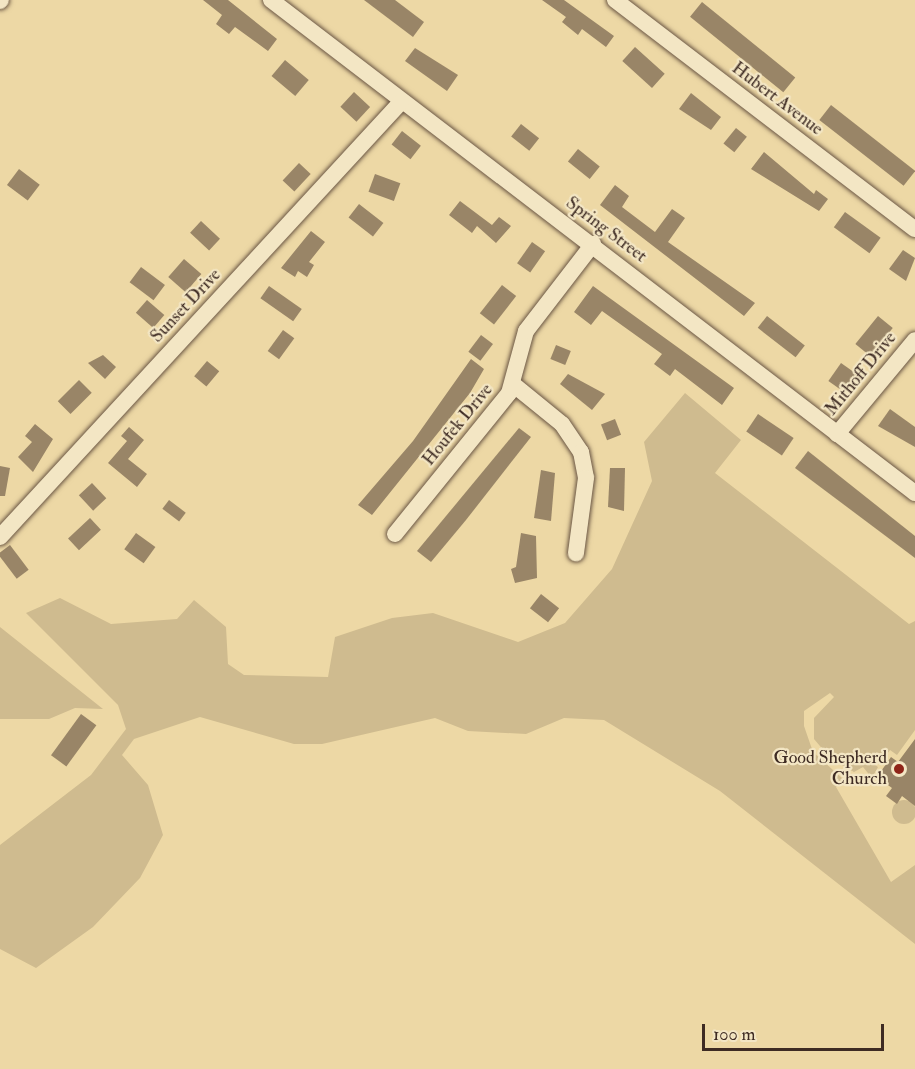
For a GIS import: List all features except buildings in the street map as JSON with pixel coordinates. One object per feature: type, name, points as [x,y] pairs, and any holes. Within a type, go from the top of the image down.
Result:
[{"type":"street","name":"Spring Street","points":[[272,0],[401,102],[593,244],[915,494]]},
{"type":"street","name":"Hubert Avenue","points":[[615,0],[915,229]]},
{"type":"street","name":"Sunset Drive","points":[[0,537],[401,102]]},
{"type":"street","name":"Houfek Drive","points":[[395,534],[514,385],[526,331],[593,244]]},
{"type":"street","name":"Mithoff Drive","points":[[837,434],[915,340]]},
{"type":"street","points":[[514,385],[562,424],[581,452],[585,478],[576,553]]},
{"type":"shaded area","points":[[685,393],[741,440],[715,473],[909,624],[915,621],[915,730],[897,755],[890,750],[882,761],[874,757],[871,762],[878,767],[872,778],[863,767],[854,772],[831,759],[814,739],[814,718],[834,697],[830,693],[804,711],[804,726],[813,752],[843,779],[836,787],[891,882],[915,865],[915,944],[720,791],[604,720],[564,718],[526,734],[468,731],[435,718],[322,744],[294,744],[200,717],[134,739],[122,755],[148,785],[163,835],[140,878],[93,927],[36,968],[0,949],[0,845],[91,775],[126,729],[118,705],[26,613],[60,598],[111,624],[177,619],[194,600],[226,627],[228,664],[244,675],[328,677],[335,637],[392,618],[433,613],[518,642],[565,623],[612,569],[652,481],[644,442]]},
{"type":"shaded area","points":[[0,627],[103,709],[75,708],[49,719],[0,719]]},
{"type":"shaded area","points":[[904,800],[913,803],[916,812],[913,821],[904,824],[895,821],[892,812],[895,803]]},
{"type":"place","name":"Good Shepherd Church","points":[[899,769]]}]
